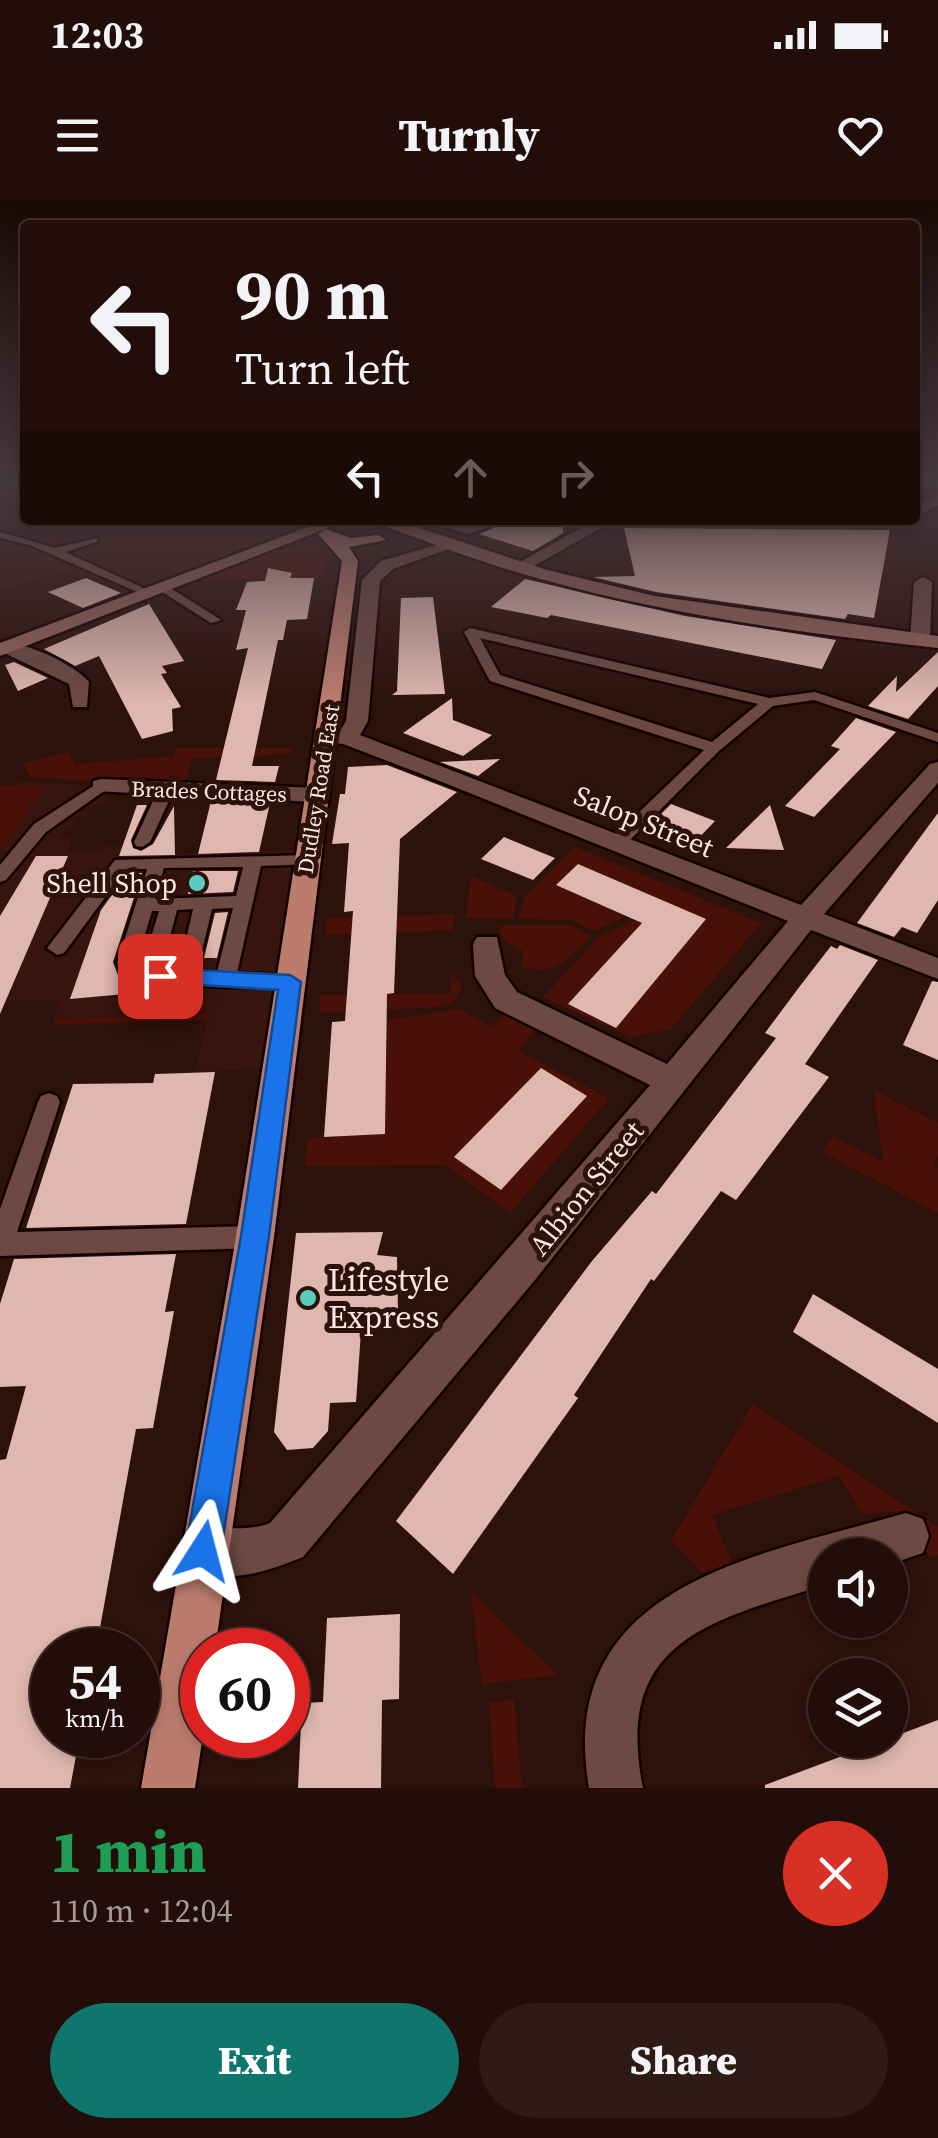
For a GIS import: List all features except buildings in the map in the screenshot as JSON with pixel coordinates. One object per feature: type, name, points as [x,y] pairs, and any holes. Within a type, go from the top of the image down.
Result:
[{"type":"main road","points":[[347,553],[350,561],[358,553]]},
{"type":"main road","name":"Dudley Road East","points":[[168,1788],[255,1236],[317,795],[337,737],[350,561]]},
{"type":"street","points":[[3,648],[245,553]]},
{"type":"street","name":"Dudley Road East","points":[[337,737],[357,721],[371,580],[412,553]]},
{"type":"street","points":[[488,553],[519,567],[648,600],[929,641],[928,591]]},
{"type":"street","points":[[519,567],[545,553]]},
{"type":"street","points":[[3,648],[71,674],[79,682],[80,703]]},
{"type":"street","name":"Salop Street","points":[[337,737],[618,842],[938,970]]},
{"type":"street","name":"Albion Street","points":[[203,1551],[254,1553],[286,1540],[522,1267],[806,918],[938,769]]},
{"type":"street","name":"Brades Cottages","points":[[101,786],[317,795]]},
{"type":"street","points":[[487,944],[490,976],[506,1000],[672,1081]]},
{"type":"street","points":[[899,1538],[906,1536]]},
{"type":"street","points":[[616,1788],[611,1721],[616,1693],[639,1646],[668,1618],[808,1567]]},
{"type":"lane","points":[[58,553],[153,589],[216,620]]},
{"type":"lane","points":[[714,748],[496,678],[470,632],[769,702],[815,696],[938,738]]},
{"type":"lane","points":[[618,842],[714,748],[769,702]]},
{"type":"lane","points":[[0,876],[40,828],[101,786]]},
{"type":"lane","points":[[142,842],[166,790]]},
{"type":"lane","points":[[58,948],[121,864],[307,860]]},
{"type":"lane","points":[[226,980],[253,862]]},
{"type":"lane","points":[[158,864],[127,963],[136,975],[226,980],[288,1000]]},
{"type":"lane","points":[[145,904],[243,902]]},
{"type":"lane","points":[[196,978],[188,969],[204,903]]},
{"type":"lane","points":[[160,976],[153,964],[170,904]]},
{"type":"lane","points":[[49,1102],[0,1245],[255,1236]]},
{"type":"shaded area","points":[[0,553],[256,553],[136,596],[74,568],[0,591]]},
{"type":"shaded area","points":[[268,553],[326,553],[324,578],[198,580]]},
{"type":"shaded area","points":[[175,748],[293,748],[291,754],[192,759],[183,787],[31,777],[23,763],[69,752],[75,764],[174,756]]},
{"type":"shaded area","points":[[17,781],[113,787],[104,804],[93,804],[86,817],[77,817],[71,829],[65,829],[61,837],[73,837],[67,851],[103,850],[106,845],[149,846],[146,855],[309,850],[279,1068],[196,1072],[208,1013],[54,1019],[60,1000],[0,1001],[0,803]]},
{"type":"shaded area","points":[[0,786],[47,787],[0,849]]},
{"type":"shaded area","points":[[575,847],[761,923],[671,1029],[631,1037],[543,997],[600,936],[635,920],[642,923],[569,1004],[616,1027],[705,919],[578,864],[557,885],[627,916],[594,931],[571,920],[519,919],[524,898]]},
{"type":"shaded area","points":[[471,876],[517,896],[513,919],[466,918]]},
{"type":"shaded area","points":[[455,914],[453,930],[325,935],[326,918]]},
{"type":"shaded area","points":[[497,925],[570,925],[592,936],[560,964],[533,969],[521,966],[523,951],[504,941]]},
{"type":"shaded area","points":[[451,973],[463,986],[454,1001],[439,1007],[320,1013],[319,995],[450,993]]},
{"type":"shaded area","points":[[460,1009],[491,1027],[504,1015],[535,1030],[518,1051],[609,1098],[510,1213],[445,1165],[305,1166],[307,1139],[385,1134],[387,1020]]},
{"type":"shaded area","points":[[209,1013],[208,1020],[52,1025],[54,1019]]},
{"type":"shaded area","points":[[874,1090],[938,1123],[938,1156],[933,1165],[938,1168],[938,1213],[822,1152],[832,1136],[883,1162]]},
{"type":"shaded area","points":[[753,1404],[938,1527],[938,1555],[930,1557],[902,1511],[862,1514],[839,1476],[712,1515],[733,1565],[702,1572],[671,1540]]},
{"type":"shaded area","points":[[471,1592],[558,1675],[482,1684]]},
{"type":"shaded area","points":[[514,1699],[522,1788],[495,1788],[489,1703]]},
{"type":"place","name":"Shell Shop","points":[[197,883]]},
{"type":"place","name":"Lifestyle Express","points":[[308,1298]]},
{"type":"route","points":[[160,976],[290,982],[255,1236],[203,1551]]}]
